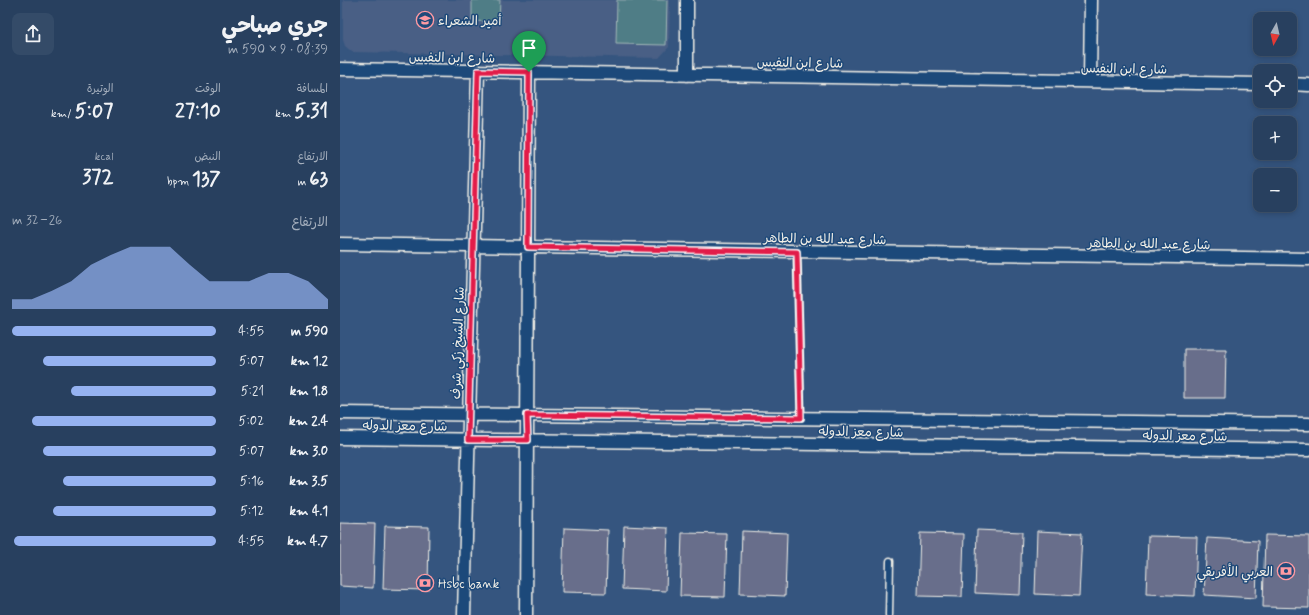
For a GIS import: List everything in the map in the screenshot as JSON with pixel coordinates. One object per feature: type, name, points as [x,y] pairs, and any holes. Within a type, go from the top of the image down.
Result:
[{"type":"street","points":[[687,0],[688,75]]},
{"type":"street","points":[[1090,81],[1091,0]]},
{"type":"street","name":"شارع ابن النفيس","points":[[340,69],[1253,84]]},
{"type":"street","name":"شارع الشيخ زكي شرف","points":[[464,615],[478,71]]},
{"type":"street","points":[[526,615],[529,72]]},
{"type":"street","points":[[1297,84],[1309,85]]},
{"type":"street","name":"شارع عبد الله بن الطاهر","points":[[340,244],[1309,259]]},
{"type":"street","name":"شارع معز الدوله","points":[[340,413],[1309,424]]},
{"type":"street","name":"شارع معز الدوله","points":[[340,438],[1309,450]]},
{"type":"lane","points":[[797,252],[801,418]]},
{"type":"lane","points":[[889,615],[890,561]]},
{"type":"shaded area","points":[[343,0],[670,0],[669,47],[659,58],[352,52],[345,46],[343,40]]},
{"type":"green space","points":[[472,0],[500,0],[499,22],[472,21]]},
{"type":"green space","points":[[617,0],[667,0],[666,45],[616,44]]},
{"type":"building","points":[[1184,349],[1226,349],[1225,398],[1184,398]]},
{"type":"building","points":[[340,523],[375,524],[373,588],[340,586]]},
{"type":"building","points":[[385,526],[429,527],[428,590],[383,589]]},
{"type":"building","points":[[624,526],[668,528],[666,591],[622,589]]},
{"type":"building","points":[[564,528],[608,530],[606,593],[562,592]]},
{"type":"building","points":[[977,530],[1022,532],[1020,595],[975,593]]},
{"type":"building","points":[[742,531],[787,533],[785,596],[740,594]]},
{"type":"building","points":[[1037,531],[1082,533],[1079,596],[1035,594]]},
{"type":"building","points":[[682,533],[727,534],[725,597],[680,596]]},
{"type":"building","points":[[920,533],[964,534],[962,597],[918,596]]},
{"type":"building","name":"العربي الأفريقي","points":[[1265,535],[1309,536],[1309,608],[1263,607]]},
{"type":"building","points":[[1148,536],[1197,537],[1195,596],[1146,594]]},
{"type":"building","points":[[1207,538],[1258,541],[1256,598],[1204,595]]},
{"type":"place","name":"أمير الشعراء","points":[[425,20]]},
{"type":"place","name":"العربي الأفريقي","points":[[1286,571]]},
{"type":"place","name":"Hsbc bank","points":[[425,583]]},
{"type":"route","points":[[478,71],[529,72],[528,247],[797,252],[801,418],[527,415],[528,440],[468,440],[478,71]]}]
